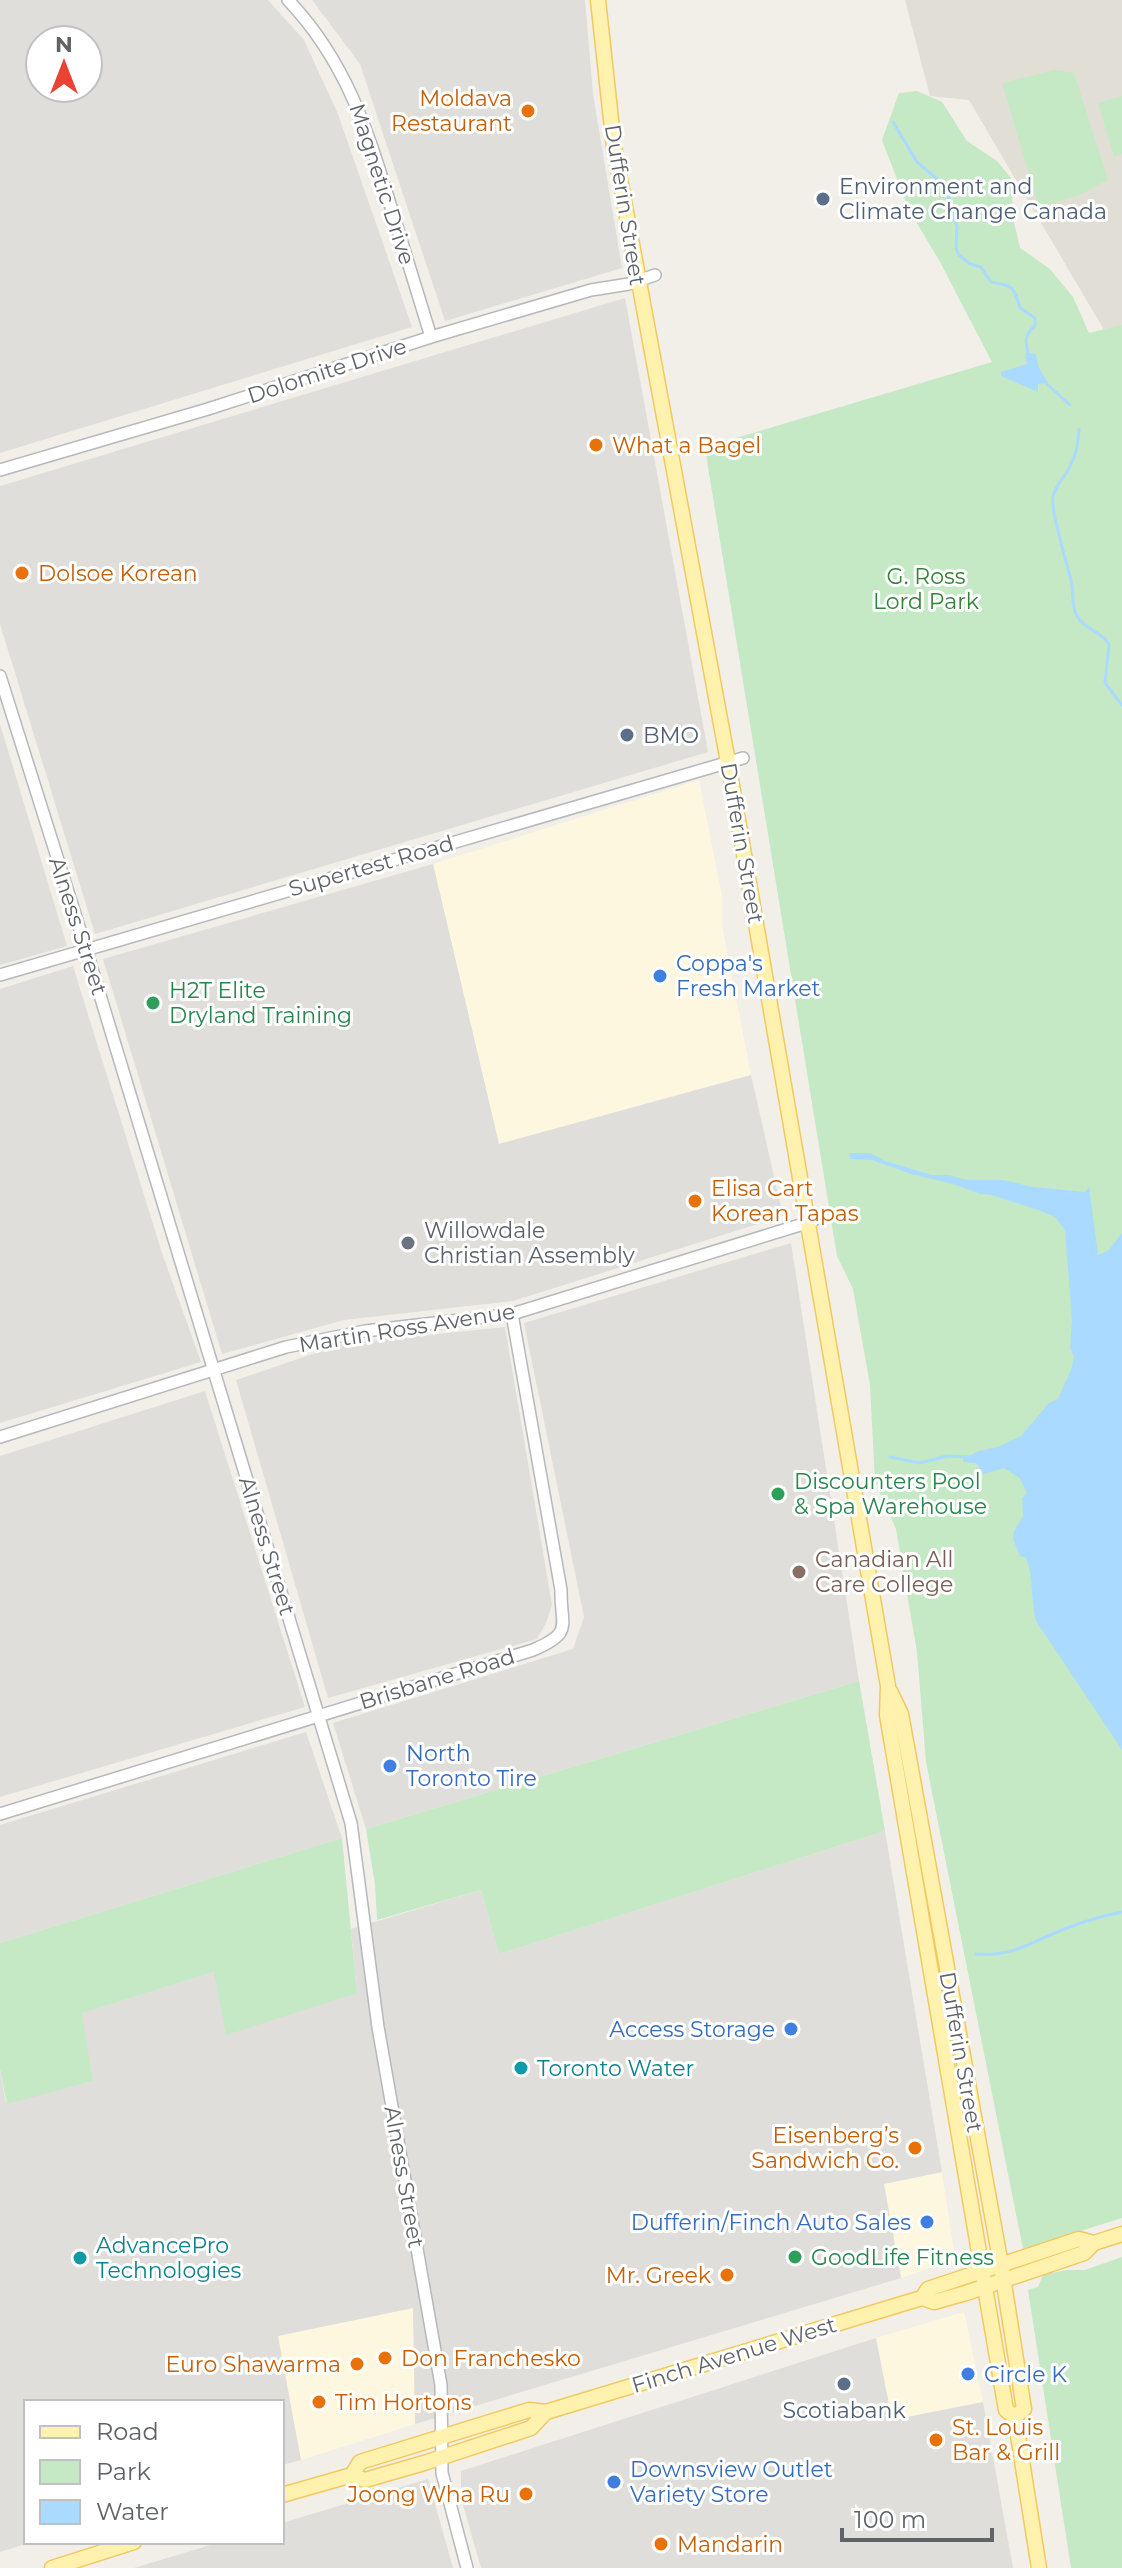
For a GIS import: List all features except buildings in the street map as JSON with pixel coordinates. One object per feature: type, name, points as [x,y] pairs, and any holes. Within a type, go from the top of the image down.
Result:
[{"type":"main road","name":"Dufferin Street","points":[[598,0],[614,147],[638,281],[735,760],[888,1686],[887,1715],[924,1939],[1006,2410],[1015,2417],[1039,2568]]},
{"type":"main road","name":"Dufferin Street","points":[[888,1686],[903,1725],[1001,2265],[1024,2409],[1015,2417]]},
{"type":"main road","name":"Finch Avenue West","points":[[352,2475],[360,2462],[443,2435],[529,2410],[546,2412],[922,2298],[934,2302],[986,2287],[1084,2253],[1094,2243],[1122,2234]]},
{"type":"main road","name":"Finch Avenue West","points":[[922,2298],[928,2289],[1079,2239],[1094,2243]]},
{"type":"main road","name":"Finch Avenue West","points":[[284,2494],[352,2475],[365,2480],[442,2457],[531,2428],[546,2412]]},
{"type":"main road","points":[[52,2568],[128,2544]]},
{"type":"street","name":"Magnetic Drive","points":[[288,0],[312,25],[344,76],[361,115],[431,337]]},
{"type":"street","name":"Dolomite Drive","points":[[0,470],[208,409],[431,337],[591,290],[655,275]]},
{"type":"street","name":"Alness Street","points":[[0,676],[351,1823],[374,2006],[441,2385],[442,2457],[448,2503],[467,2568]]},
{"type":"street","name":"Supertest Road","points":[[0,975],[735,760]]},
{"type":"street","name":"Martin Ross Avenue","points":[[0,1437],[286,1347],[329,1337],[512,1314],[811,1222]]},
{"type":"street","name":"Brisbane Road","points":[[0,1814],[533,1650],[562,1632],[565,1620],[561,1590],[512,1314]]},
{"type":"shaded area","points":[[0,0],[268,0],[304,40],[338,114],[412,327],[0,453]]},
{"type":"shaded area","points":[[312,0],[585,0],[593,94],[622,268],[445,321],[360,64]]},
{"type":"shaded area","points":[[905,0],[1122,0],[1122,325],[1104,330],[969,100],[930,96]]},
{"type":"shaded area","points":[[625,298],[708,752],[95,934],[0,624],[0,486]]},
{"type":"shaded area","points":[[0,724],[67,946],[0,965]]},
{"type":"shaded area","points":[[699,780],[722,896],[722,926],[751,1075],[499,1144],[433,864]]},
{"type":"shaded area","points":[[433,864],[499,1144],[751,1075],[783,1216],[513,1301],[344,1320],[222,1354],[103,959]]},
{"type":"shaded area","points":[[73,966],[162,1253],[201,1362],[0,1423],[0,989]]},
{"type":"shaded area","points":[[791,1243],[859,1681],[366,1829],[333,1723],[573,1649],[584,1617],[524,1323]]},
{"type":"shaded area","points":[[505,1327],[552,1605],[546,1623],[537,1639],[328,1698],[236,1380],[342,1344]]},
{"type":"shaded area","points":[[205,1391],[305,1707],[0,1797],[0,1456]]},
{"type":"shaded area","points":[[306,1732],[342,1838],[0,1943],[0,1825]]},
{"type":"shaded area","points":[[885,1831],[942,2172],[884,2184],[901,2278],[415,2424],[413,2308],[278,2336],[301,2460],[284,2464],[284,2400],[24,2400],[26,2544],[0,2552],[0,2070],[6,2103],[93,2081],[81,2013],[214,1972],[357,1993],[351,1929],[481,1890],[499,1954]]},
{"type":"shaded area","points":[[942,2172],[955,2259],[901,2278],[884,2184]]},
{"type":"shaded area","points":[[413,2308],[415,2424],[301,2460],[278,2336]]},
{"type":"shaded area","points":[[964,2312],[983,2402],[892,2420],[876,2338]]},
{"type":"shaded area","points":[[876,2338],[892,2420],[983,2402],[1013,2568],[481,2568],[461,2498],[461,2471]]},
{"type":"shaded area","points":[[428,2479],[453,2568],[134,2568],[213,2544],[284,2544],[284,2522]]},
{"type":"green space","points":[[1054,70],[1074,73],[1108,180],[1079,195],[1039,207],[1002,83]]},
{"type":"green space","name":"G. Ross Lord Park","points":[[917,91],[942,102],[967,141],[997,161],[1011,178],[1013,218],[1020,248],[1050,269],[1073,297],[1089,333],[1122,325],[1122,2218],[1023,2249],[926,1762],[917,1652],[896,1529],[875,1482],[870,1385],[853,1289],[837,1256],[706,447],[992,362],[909,210],[882,140],[899,93]]},
{"type":"green space","points":[[1122,96],[1122,154],[1114,157],[1098,103]]},
{"type":"green space","points":[[859,1681],[885,1831],[499,1954],[481,1890],[377,1920],[366,1829]]},
{"type":"green space","points":[[342,1838],[357,1993],[226,2035],[214,1972],[82,2013],[93,2081],[7,2104],[0,2069],[0,1943]]},
{"type":"green space","points":[[1122,2257],[1122,2568],[1071,2568],[1028,2290],[1038,2287],[1043,2275],[1085,2270]]},
{"type":"water","points":[[1033,353],[1048,383],[1038,384],[1038,392],[1001,376],[1001,372],[1027,364],[1025,354]]},
{"type":"water","points":[[849,1153],[870,1153],[885,1161],[932,1175],[949,1175],[966,1180],[1003,1180],[1033,1187],[1085,1192],[1089,1187],[1098,1255],[1109,1250],[1122,1233],[1122,1750],[1036,1621],[1028,1564],[1026,1558],[1020,1556],[1013,1539],[1023,1516],[1022,1498],[1027,1493],[1020,1478],[1004,1468],[984,1474],[976,1463],[963,1462],[963,1459],[979,1451],[998,1447],[1021,1436],[1049,1403],[1058,1399],[1071,1370],[1074,1357],[1070,1347],[1072,1321],[1065,1230],[1055,1217],[1041,1211],[872,1160],[851,1159]]},
{"type":"waterway","points":[[893,122],[917,162],[946,187],[957,227],[956,248],[959,255],[970,264],[981,267],[991,282],[1012,288],[1020,308],[1035,318],[1035,326],[1027,338],[1028,353]]},
{"type":"waterway","points":[[1047,384],[1070,405]]},
{"type":"waterway","points":[[1079,429],[1073,460],[1054,493],[1054,513],[1071,580],[1075,612],[1084,624],[1109,644],[1105,683],[1122,705]]},
{"type":"waterway","points":[[890,1457],[920,1463],[947,1456],[971,1457]]},
{"type":"waterway","points":[[976,1954],[1013,1951],[1074,1925],[1122,1912]]},
{"type":"place","name":"Moldava Restaurant","points":[[528,111]]},
{"type":"place","name":"Environment and Climate Change Canada","points":[[823,199]]},
{"type":"place","name":"What a Bagel","points":[[596,445]]},
{"type":"place","name":"Dolsoe Korean","points":[[22,573]]},
{"type":"place","name":"BMO","points":[[627,735]]},
{"type":"place","name":"Coppa's Fresh Market","points":[[660,976]]},
{"type":"place","name":"H2T Elite Dryland Training","points":[[153,1003]]},
{"type":"place","name":"Elisa Cart Korean Tapas","points":[[695,1201]]},
{"type":"place","name":"Willowdale Christian Assembly","points":[[408,1243]]},
{"type":"place","name":"Discounters Pool & Spa Warehouse","points":[[778,1494]]},
{"type":"place","name":"Canadian All Care College","points":[[799,1572]]},
{"type":"place","name":"North Toronto Tire","points":[[390,1766]]},
{"type":"place","name":"Access Storage","points":[[791,2029]]},
{"type":"place","name":"Toronto Water","points":[[521,2068]]},
{"type":"place","name":"Eisenberg’s Sandwich Co.","points":[[915,2148]]},
{"type":"place","name":"Dufferin/Finch Auto Sales","points":[[927,2222]]},
{"type":"place","name":"GoodLife Fitness","points":[[795,2257]]},
{"type":"place","name":"AdvancePro Technologies","points":[[80,2258]]},
{"type":"place","name":"Mr. Greek","points":[[727,2275]]},
{"type":"place","name":"Don Franchesko","points":[[385,2358]]},
{"type":"place","name":"Euro Shawarma","points":[[357,2364]]},
{"type":"place","name":"Circle K","points":[[968,2374]]},
{"type":"place","name":"Scotiabank","points":[[844,2384]]},
{"type":"place","name":"Tim Hortons","points":[[319,2402]]},
{"type":"place","name":"St. Louis Bar & Grill","points":[[936,2440]]},
{"type":"place","name":"Downsview Outlet Variety Store","points":[[614,2482]]},
{"type":"place","name":"Joong Wha Ru","points":[[526,2494]]},
{"type":"place","name":"Mandarin","points":[[661,2544]]}]
